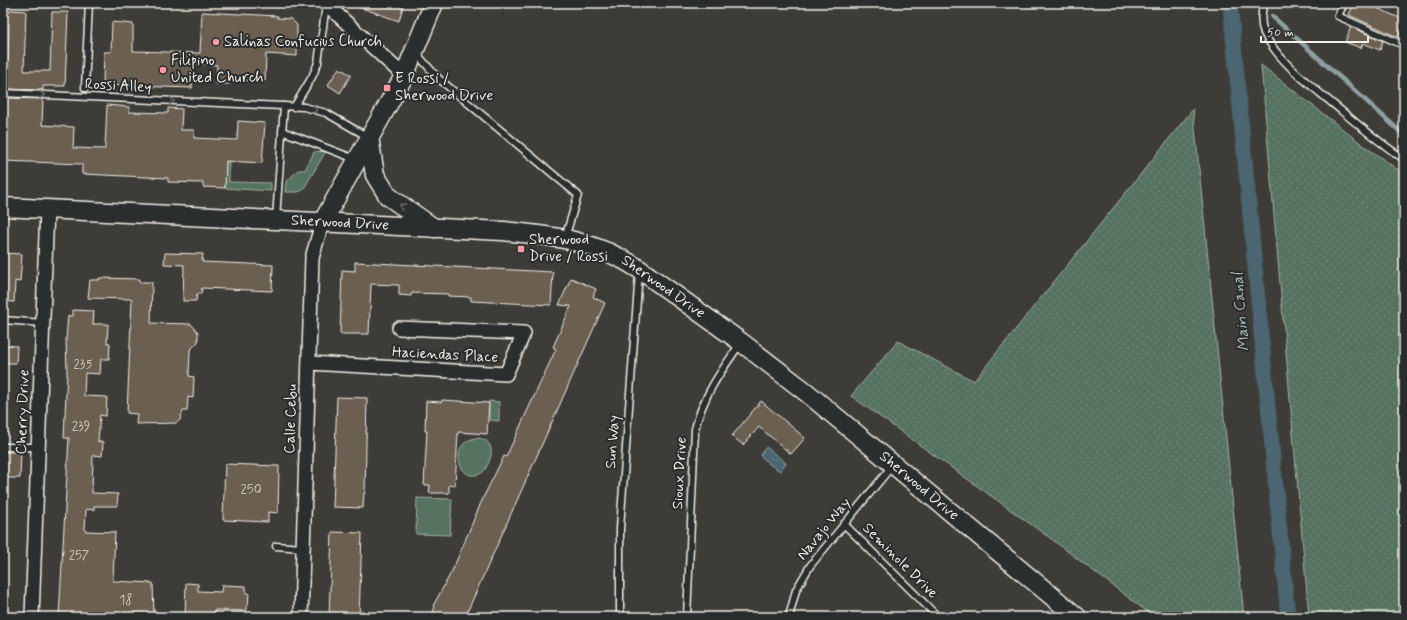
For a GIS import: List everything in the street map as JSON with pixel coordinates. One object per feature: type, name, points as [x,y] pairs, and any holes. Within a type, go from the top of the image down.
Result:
[{"type":"main road","points":[[322,223],[404,76],[434,3]]},
{"type":"main road","points":[[369,137],[375,175],[388,196],[434,228]]},
{"type":"main road","name":"Sherwood Drive","points":[[3,207],[503,231],[565,238],[601,249],[622,258],[639,269],[741,342],[806,392],[1077,617]]},
{"type":"street","points":[[325,3],[404,76]]},
{"type":"street","name":"Cherry Drive","points":[[32,617],[47,208]]},
{"type":"street","name":"Calle Cebu","points":[[300,617],[312,258],[322,223]]},
{"type":"street","name":"Haciendas Place","points":[[309,363],[506,374],[524,333],[399,328]]},
{"type":"lane","points":[[85,88],[89,3]]},
{"type":"lane","points":[[294,106],[312,77],[318,63],[325,3]]},
{"type":"lane","points":[[1264,3],[1260,17],[1264,32],[1285,61],[1305,80],[1381,144],[1404,159]]},
{"type":"lane","points":[[1344,3],[1338,16],[1403,45],[1404,43]]},
{"type":"lane","points":[[414,52],[438,78],[578,195],[565,238]]},
{"type":"lane","name":"Rossi Alley","points":[[3,93],[294,106],[319,110],[369,137]]},
{"type":"lane","points":[[276,220],[284,106]]},
{"type":"lane","points":[[282,131],[356,160]]},
{"type":"lane","name":"Sun Way","points":[[620,617],[620,528],[639,269]]},
{"type":"lane","points":[[3,320],[43,322]]},
{"type":"lane","name":"Sioux Drive","points":[[687,617],[695,429],[699,414],[709,392],[741,342]]},
{"type":"lane","points":[[3,447],[38,446]]},
{"type":"lane","name":"Navajo Way","points":[[789,617],[794,597],[803,577],[817,556],[893,464]]},
{"type":"lane","name":"Seminole Drive","points":[[844,524],[938,617]]},
{"type":"lane","points":[[276,546],[303,548]]},
{"type":"green space","points":[[1261,65],[1363,145],[1404,174],[1404,612],[1400,617],[1309,617]]},
{"type":"green space","points":[[1193,109],[1244,617],[1154,617],[1050,538],[851,396],[898,341],[974,381]]},
{"type":"green space","points":[[326,151],[303,190],[298,192],[285,192],[286,182],[298,170],[305,170],[314,152]]},
{"type":"green space","points":[[226,161],[229,161],[229,182],[271,183],[271,191],[225,188]]},
{"type":"green space","points":[[489,401],[499,402],[499,421],[489,420]]},
{"type":"green space","points":[[477,438],[488,443],[491,457],[483,472],[475,475],[468,474],[462,469],[459,462],[459,454],[461,447],[467,441]]},
{"type":"green space","points":[[417,498],[452,499],[450,535],[416,534]]},
{"type":"water","points":[[766,447],[786,463],[780,471],[769,464],[760,455]]},
{"type":"building","points":[[354,3],[403,3],[403,7],[399,21],[353,5]]},
{"type":"building","points":[[1354,3],[1366,3],[1404,20],[1404,24],[1398,37],[1349,15]]},
{"type":"building","points":[[10,10],[26,11],[24,71],[50,71],[52,12],[68,12],[65,86],[43,86],[43,90],[7,89],[9,24],[3,24],[3,13],[9,13]]},
{"type":"building","points":[[202,12],[278,16],[277,18],[291,19],[297,25],[297,56],[266,54],[265,81],[230,80],[229,84],[216,84],[217,65],[193,64],[192,88],[103,85],[104,52],[111,52],[112,22],[133,24],[133,51],[200,53]]},
{"type":"building","points":[[1351,27],[1383,41],[1380,50],[1363,43],[1361,48],[1345,42]]},
{"type":"building","points":[[339,68],[351,75],[340,93],[328,85]]},
{"type":"building","points":[[6,98],[43,99],[42,125],[74,127],[73,148],[105,149],[107,105],[129,107],[129,112],[168,113],[168,108],[182,109],[181,130],[194,130],[194,138],[237,140],[238,121],[265,123],[262,163],[226,161],[225,188],[203,187],[203,183],[168,182],[168,178],[82,174],[82,164],[3,161],[3,100],[6,100]]},
{"type":"building","points":[[3,253],[22,254],[20,282],[15,281],[14,302],[3,301]]},
{"type":"building","points":[[165,253],[203,254],[202,262],[273,265],[272,291],[202,288],[201,294],[197,294],[196,301],[183,301],[184,265],[164,264]]},
{"type":"building","points":[[355,262],[553,272],[551,305],[471,301],[471,297],[448,296],[449,294],[412,293],[411,296],[399,295],[399,285],[371,284],[369,334],[340,334],[342,270],[355,271]]},
{"type":"building","points":[[99,278],[139,279],[139,282],[152,282],[151,323],[191,324],[198,332],[198,342],[190,350],[189,376],[194,377],[193,398],[188,397],[187,411],[183,411],[180,420],[176,423],[136,424],[137,414],[127,413],[132,299],[88,298],[90,280],[99,280]]},
{"type":"building","points":[[571,278],[596,289],[593,297],[605,303],[465,617],[431,617],[435,607],[433,606],[453,569],[483,498],[504,456],[506,457],[556,349],[553,347],[571,306],[559,305]]},
{"type":"building","points":[[73,310],[94,311],[93,324],[108,324],[107,343],[110,343],[109,359],[101,359],[100,374],[85,373],[84,396],[107,397],[106,416],[100,415],[98,442],[103,442],[102,456],[93,455],[92,493],[118,494],[117,506],[94,506],[94,510],[86,509],[85,531],[115,532],[113,581],[153,583],[154,617],[59,617],[69,438],[64,438],[67,372],[66,339],[68,316],[73,316]]},
{"type":"building","points":[[3,345],[17,346],[16,363],[3,363]]},
{"type":"building","points":[[337,397],[367,398],[365,493],[363,508],[333,507]]},
{"type":"building","points":[[442,400],[489,403],[487,434],[458,432],[455,486],[449,485],[449,493],[429,493],[430,485],[424,485],[427,431],[425,431],[426,401],[442,402]]},
{"type":"building","points":[[761,401],[805,438],[791,454],[759,427],[743,445],[732,436]]},
{"type":"building","points":[[3,452],[21,452],[20,478],[3,478]]},
{"type":"building","points":[[225,464],[279,466],[278,513],[268,512],[268,522],[223,520]]},
{"type":"building","points":[[332,532],[362,533],[359,617],[329,617]]},
{"type":"building","points":[[186,583],[198,584],[198,591],[221,592],[222,585],[246,586],[246,593],[249,593],[246,611],[215,610],[215,617],[185,617]]},
{"type":"waterway","name":"Main Canal","points":[[1230,3],[1288,617]]},
{"type":"waterway","points":[[1272,16],[1404,135]]},
{"type":"place","name":"Salinas Confucius Church","points":[[216,42]]},
{"type":"place","name":"Filipino United Church","points":[[163,70]]},
{"type":"place","name":"E Rossi / Sherwood Drive","points":[[387,88]]},
{"type":"place","name":"Sherwood Drive / Rossi","points":[[521,249]]}]
